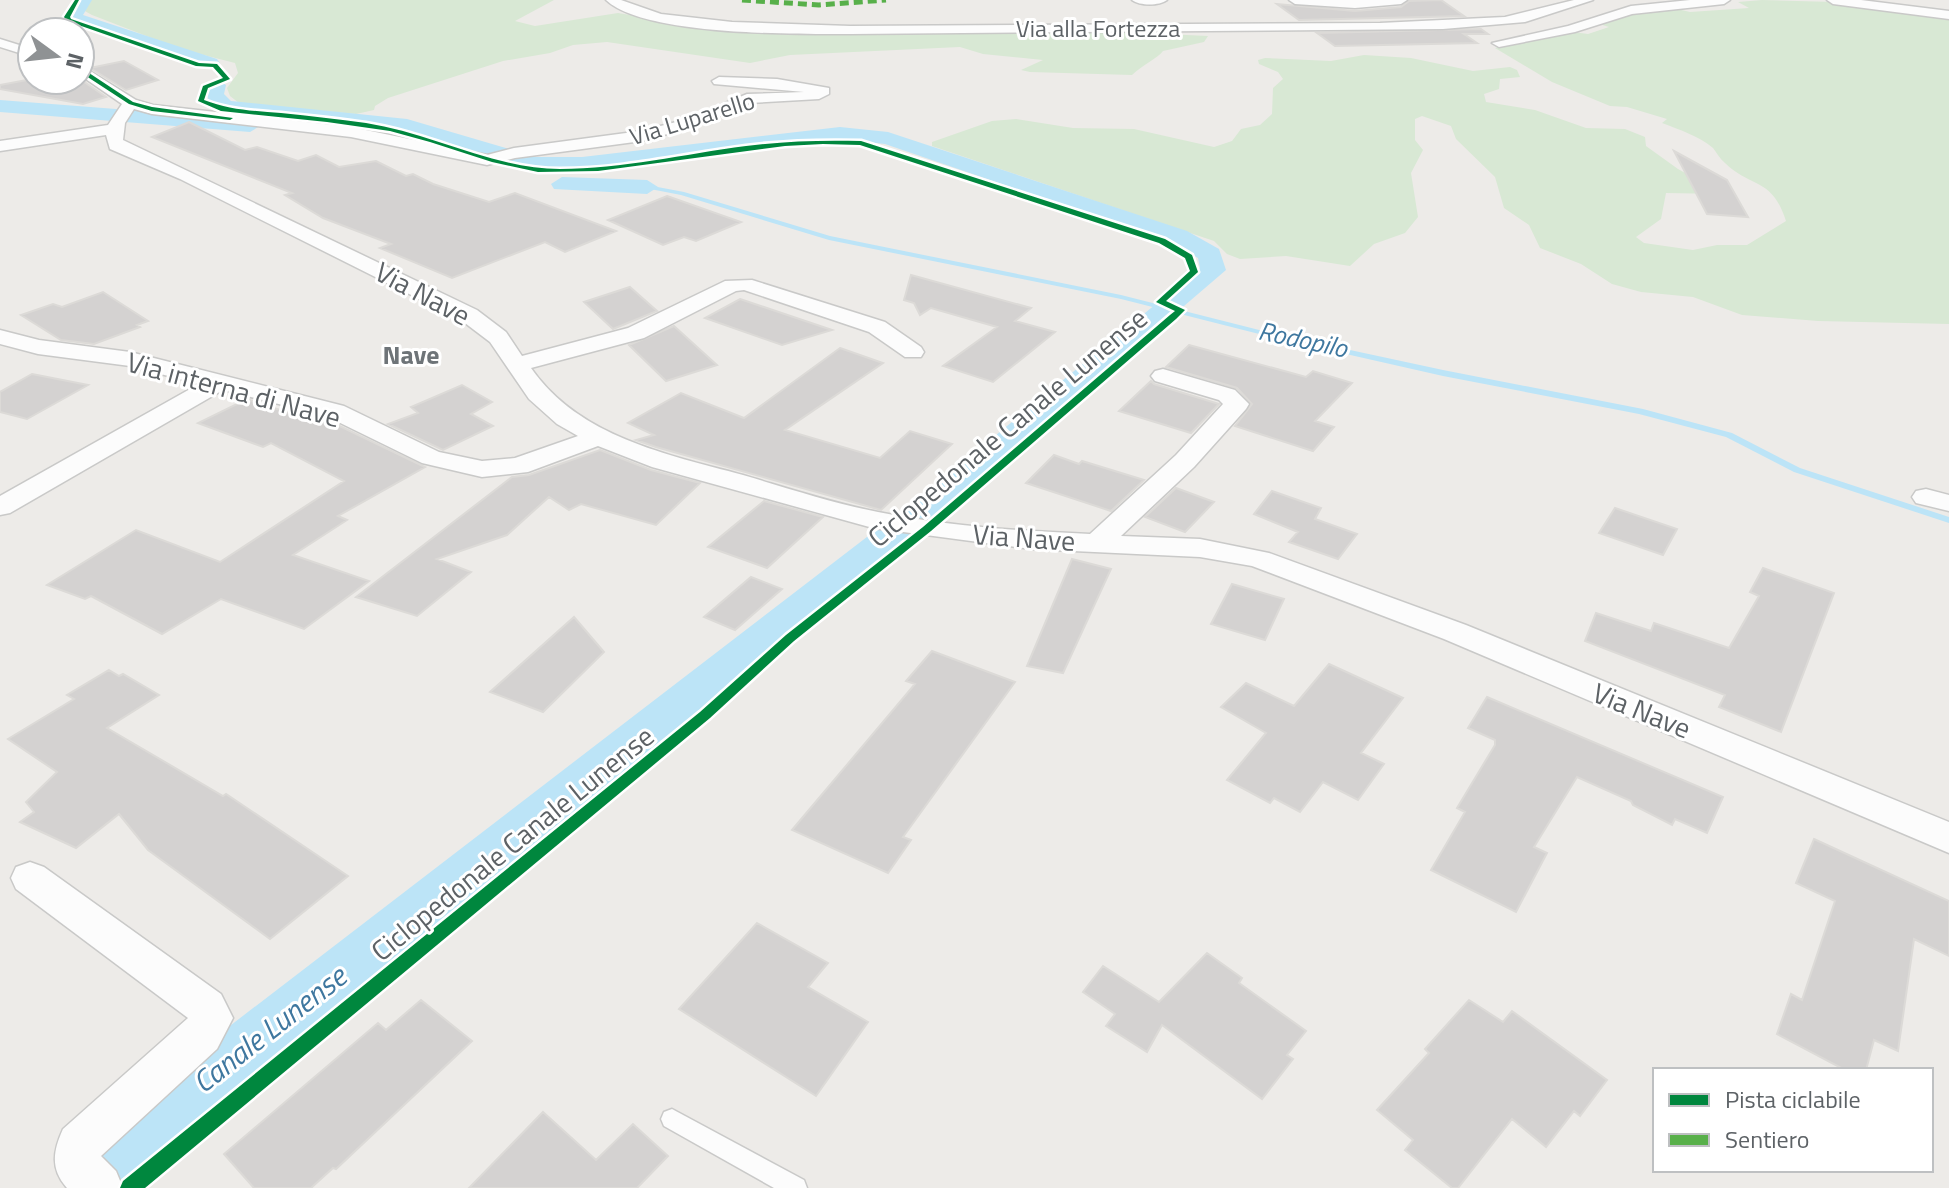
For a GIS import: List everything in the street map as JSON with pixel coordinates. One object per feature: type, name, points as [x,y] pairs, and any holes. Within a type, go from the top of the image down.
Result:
[{"type":"street","name":"Via alla Fortezza","points":[[612,0],[631,11],[684,21],[745,29],[808,31],[1008,27],[1285,29],[1507,21],[1587,0]]},
{"type":"street","points":[[1138,0],[1161,0]]},
{"type":"street","points":[[1295,0],[1355,4],[1401,0]]},
{"type":"street","points":[[1499,43],[1570,29],[1631,10],[1724,0]]},
{"type":"street","points":[[1833,0],[1949,15]]},
{"type":"street","name":"Via Luparello","points":[[122,115],[202,116],[284,122],[351,132],[487,160],[642,136],[690,123],[747,99],[814,96],[824,91],[777,83],[719,81]]},
{"type":"street","name":"Via Nave","points":[[96,87],[122,115],[112,137],[116,146],[186,175],[469,315],[498,337],[537,394],[566,419],[598,437],[661,461],[873,520],[1031,540],[1200,548],[1259,559],[1455,632],[1949,838]]},
{"type":"street","points":[[0,146],[122,115]]},
{"type":"street","points":[[518,364],[636,333],[732,285],[745,284],[877,327],[913,352]]},
{"type":"street","name":"Via interna di Nave","points":[[0,337],[38,347],[130,359],[335,411],[431,458],[482,469],[519,466],[598,437]]},
{"type":"street","points":[[1098,542],[1185,461],[1237,404],[1227,395],[1163,376]]},
{"type":"street","points":[[0,507],[219,382]]},
{"type":"street","points":[[30,878],[206,1007],[212,1018],[202,1035],[95,1127],[79,1145],[77,1164],[99,1188]]},
{"type":"lane","points":[[672,1119],[796,1188]]},
{"type":"green space","points":[[91,0],[554,0],[515,21],[535,26],[618,13],[733,32],[774,34],[1099,31],[1208,36],[1204,42],[1163,51],[1132,75],[1030,72],[1021,70],[1043,60],[983,54],[960,47],[790,55],[750,63],[607,42],[573,45],[550,53],[503,61],[388,98],[374,110],[356,114],[239,103],[230,96],[227,88],[238,73],[235,63],[180,49],[83,10]]},
{"type":"green space","points":[[1738,2],[1835,2],[1949,16],[1949,324],[1818,321],[1742,315],[1693,297],[1641,292],[1612,284],[1581,264],[1540,248],[1529,225],[1504,208],[1495,177],[1456,139],[1451,126],[1422,116],[1415,119],[1415,140],[1423,150],[1411,173],[1418,217],[1405,233],[1374,244],[1350,266],[1286,256],[1240,259],[1227,254],[1214,241],[932,146],[932,142],[992,121],[1016,119],[1073,128],[1134,129],[1214,147],[1232,141],[1241,129],[1260,125],[1272,114],[1273,88],[1283,79],[1278,72],[1259,64],[1258,60],[1265,58],[1331,61],[1364,55],[1411,58],[1473,71],[1510,67],[1517,70],[1520,77],[1500,79],[1499,89],[1484,94],[1486,102],[1535,110],[1586,128],[1625,129],[1645,137],[1646,146],[1678,169],[1723,194],[1666,193],[1661,219],[1636,237],[1644,243],[1693,250],[1717,245],[1747,245],[1786,221],[1768,190],[1735,171],[1702,140],[1662,123],[1667,119],[1627,107],[1610,106],[1552,82],[1495,48],[1573,32],[1588,34],[1609,27],[1596,23],[1636,10],[1665,6],[1690,12],[1749,8]]},
{"type":"building","points":[[1441,0],[1464,16],[1299,20],[1277,4],[1355,11],[1401,7],[1409,1]]},
{"type":"building","points":[[1481,29],[1488,34],[1464,34],[1477,43],[1335,46],[1317,33]]},
{"type":"building","points":[[124,61],[158,80],[126,90],[96,72],[96,67]]},
{"type":"building","points":[[16,82],[16,92],[0,89],[0,85]]},
{"type":"building","points":[[96,90],[106,97],[83,104],[39,96],[96,96]]},
{"type":"building","points":[[189,122],[245,150],[257,147],[298,161],[316,155],[339,167],[376,161],[406,176],[413,174],[433,184],[489,202],[515,193],[616,231],[565,252],[545,242],[452,278],[380,248],[391,244],[323,218],[285,195],[292,193],[152,137]]},
{"type":"building","points":[[1674,151],[1727,180],[1748,217],[1707,214]]},
{"type":"building","points":[[667,196],[741,222],[696,241],[684,237],[663,245],[608,220]]},
{"type":"building","points":[[911,275],[1031,308],[1015,321],[1055,332],[993,382],[943,366],[997,327],[931,308],[920,315],[914,303],[904,300]]},
{"type":"building","points":[[630,287],[657,311],[613,329],[584,302]]},
{"type":"building","points":[[103,292],[148,321],[94,344],[61,340],[21,315],[53,304],[62,307]]},
{"type":"building","points":[[740,299],[832,330],[782,345],[705,318]]},
{"type":"building","points":[[674,326],[717,365],[666,381],[629,345]]},
{"type":"building","points":[[1189,345],[1306,377],[1313,371],[1352,383],[1315,421],[1334,427],[1313,451],[1235,426],[1252,404],[1237,388],[1166,367]]},
{"type":"building","points":[[840,348],[883,363],[785,430],[880,458],[910,431],[952,444],[881,510],[656,447],[636,440],[654,435],[628,423],[681,393],[744,418]]},
{"type":"building","points":[[32,374],[88,385],[27,419],[0,412],[0,392]]},
{"type":"building","points":[[1151,381],[1219,404],[1191,433],[1119,411]]},
{"type":"building","points":[[462,385],[492,402],[471,414],[493,426],[443,450],[388,424],[418,413],[411,407]]},
{"type":"building","points":[[247,399],[295,415],[300,413],[325,419],[425,467],[338,516],[347,520],[293,555],[369,581],[304,629],[221,599],[162,634],[91,596],[85,599],[47,585],[136,530],[220,562],[344,481],[271,443],[263,447],[198,423]]},
{"type":"building","points":[[600,450],[651,470],[700,483],[656,525],[581,504],[569,510],[549,497],[507,535],[437,559],[471,572],[417,616],[356,597],[512,477],[529,475]]},
{"type":"building","points":[[1054,455],[1144,480],[1111,511],[1026,483]]},
{"type":"building","points":[[1176,488],[1214,502],[1185,532],[1145,517]]},
{"type":"building","points":[[1272,491],[1321,508],[1315,519],[1357,534],[1338,559],[1289,542],[1298,532],[1254,514]]},
{"type":"building","points":[[764,501],[823,517],[767,568],[708,547]]},
{"type":"building","points":[[1615,508],[1677,529],[1663,555],[1599,533]]},
{"type":"building","points":[[1072,559],[1111,569],[1063,673],[1027,666]]},
{"type":"building","points":[[1763,568],[1834,593],[1781,732],[1719,707],[1725,695],[1585,641],[1596,613],[1651,631],[1654,623],[1729,648],[1759,596],[1750,592]]},
{"type":"building","points":[[751,577],[782,589],[735,630],[704,617]]},
{"type":"building","points":[[1232,584],[1284,599],[1265,640],[1211,624]]},
{"type":"building","points":[[574,617],[604,652],[543,712],[490,692]]},
{"type":"building","points":[[932,651],[1015,682],[903,837],[911,840],[888,873],[792,830],[915,684],[906,681]]},
{"type":"building","points":[[1329,664],[1403,698],[1361,753],[1384,764],[1358,800],[1323,782],[1300,812],[1274,798],[1270,803],[1227,780],[1266,733],[1221,707],[1246,683],[1294,706]]},
{"type":"building","points":[[109,670],[119,676],[123,674],[159,695],[107,728],[223,796],[226,794],[348,876],[270,939],[148,850],[119,814],[76,848],[20,822],[34,812],[26,802],[57,772],[8,739],[74,699],[67,695]]},
{"type":"building","points":[[1487,697],[1723,797],[1707,833],[1675,819],[1672,825],[1633,805],[1631,801],[1577,777],[1534,847],[1547,853],[1516,912],[1431,870],[1465,812],[1457,808],[1495,745],[1495,740],[1468,728]]},
{"type":"building","points":[[1814,839],[1949,901],[1949,956],[1914,939],[1898,1051],[1874,1040],[1867,1068],[1841,1068],[1777,1034],[1791,994],[1802,1000],[1835,901],[1796,883]]},
{"type":"building","points":[[757,923],[828,963],[808,987],[868,1022],[816,1096],[679,1009]]},
{"type":"building","points":[[1207,953],[1242,978],[1239,983],[1306,1031],[1287,1055],[1293,1059],[1262,1099],[1162,1025],[1147,1052],[1106,1026],[1115,1014],[1083,992],[1103,966],[1159,1002]]},
{"type":"building","points":[[421,1000],[472,1041],[336,1169],[333,1168],[311,1188],[254,1188],[224,1154],[378,1023],[386,1030]]},
{"type":"building","points":[[1469,1000],[1503,1022],[1512,1011],[1607,1080],[1580,1116],[1574,1111],[1546,1147],[1512,1119],[1458,1188],[1452,1188],[1405,1150],[1413,1140],[1377,1110],[1429,1053],[1425,1049]]},
{"type":"building","points":[[543,1112],[596,1160],[633,1124],[668,1156],[637,1188],[469,1188]]},
{"type":"waterway","name":"Canale Lunense","points":[[84,0],[74,17],[211,63]]},
{"type":"waterway","name":"Canale Lunense","points":[[110,1155],[948,491],[1213,270],[1210,254],[1178,236],[888,138],[840,133],[582,163],[535,163],[407,125],[227,106],[219,102],[215,94],[217,85]]},
{"type":"waterway","points":[[0,106],[250,126]]},
{"type":"waterway","points":[[562,184],[647,187]]},
{"type":"waterway","name":"Rodopilo","points":[[647,187],[682,193],[829,238],[1121,297],[1271,335],[1443,373],[1640,411],[1729,435],[1797,470],[1949,520]]},
{"type":"marked path","points":[[742,0],[819,5],[886,0]]},
{"type":"cycle path","name":"Ciclopedonale Canale Lunense","points":[[77,0],[67,17],[69,20],[198,65],[215,65],[227,79],[205,87],[201,101],[221,109],[390,129],[495,161],[538,170],[598,169],[785,144],[861,143],[1162,241],[1189,257],[1194,272],[1160,302],[1181,310],[927,529],[790,638],[705,715],[130,1188]]},
{"type":"cycle path","points":[[96,80],[131,103],[152,109],[230,118]]},
{"type":"district","name":"Nave","points":[[411,354]]}]
